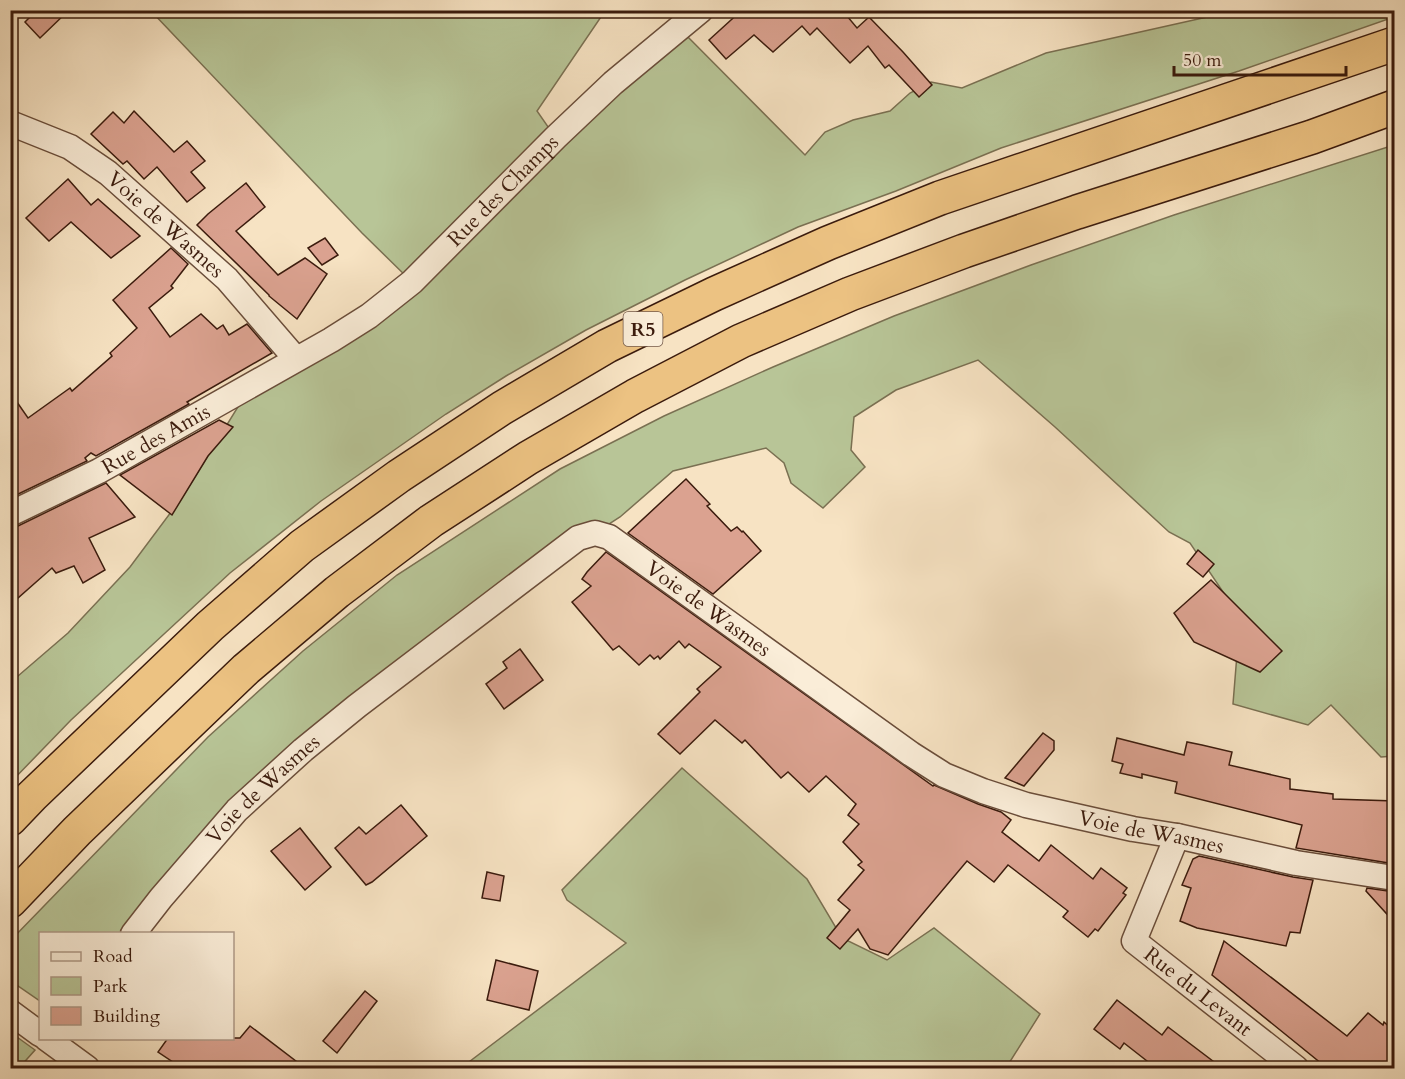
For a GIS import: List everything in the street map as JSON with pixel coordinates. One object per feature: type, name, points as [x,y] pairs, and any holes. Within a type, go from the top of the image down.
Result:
[{"type":"highway","name":"R5","points":[[10,819],[210,626],[302,546],[399,476],[493,414],[608,346],[735,284],[828,243],[940,198],[1395,44]]},
{"type":"highway","name":"R5","points":[[10,901],[77,831],[246,669],[338,592],[431,521],[528,458],[635,396],[741,341],[871,286],[1077,212],[1312,137],[1395,106]]},
{"type":"street","name":"Rue des Champs","points":[[296,359],[369,316],[412,282],[613,82],[701,10]]},
{"type":"street","name":"Voie de Wasmes","points":[[10,123],[70,147],[108,172],[227,279],[296,359]]},
{"type":"street","name":"Rue des Amis","points":[[10,514],[99,471],[296,359]]},
{"type":"street","name":"Voie de Wasmes","points":[[134,932],[237,810],[303,750],[357,706],[578,538],[595,533],[609,537],[911,754],[944,775],[1026,805],[1296,863],[1395,878]]},
{"type":"street","name":"Rue du Levant","points":[[1177,836],[1134,941],[1296,1068]]},
{"type":"street","points":[[10,1012],[39,1032]]},
{"type":"street","points":[[50,1040],[87,1068]]},
{"type":"green space","points":[[151,11],[605,11],[537,111],[555,137],[679,28],[805,155],[825,132],[853,120],[890,111],[910,93],[931,82],[962,88],[1046,53],[1234,11],[1394,11],[1394,17],[1239,71],[1001,148],[896,191],[798,227],[586,330],[446,414],[321,501],[230,573],[71,720],[11,782],[11,682],[68,633],[130,567],[183,496],[252,384],[412,282],[362,233]]},
{"type":"green space","points":[[1394,145],[1394,756],[1381,757],[1331,705],[1308,725],[1233,704],[1240,617],[1190,543],[1169,532],[978,360],[896,390],[854,417],[851,450],[865,467],[823,508],[791,483],[784,463],[766,448],[673,471],[620,517],[595,533],[303,750],[134,932],[39,932],[39,1000],[11,981],[10,941],[208,737],[303,651],[397,575],[560,469],[664,416],[894,316],[1174,215]]},
{"type":"green space","points":[[682,768],[807,879],[842,938],[887,960],[934,928],[1040,1014],[1006,1068],[461,1068],[626,943],[567,900],[562,890]]},
{"type":"green space","points":[[10,1032],[35,1050],[19,1068],[11,1068]]},
{"type":"building","points":[[37,10],[69,10],[40,38],[25,22]]},
{"type":"building","points":[[742,10],[842,10],[857,28],[869,17],[932,85],[919,97],[889,65],[885,68],[868,46],[850,63],[817,28],[810,35],[802,26],[773,52],[754,35],[726,59],[709,40]]},
{"type":"building","points":[[134,111],[174,152],[187,141],[205,161],[191,172],[205,188],[187,202],[157,167],[144,179],[127,161],[123,164],[91,134],[113,112],[124,123]]},
{"type":"building","points":[[68,179],[91,205],[98,199],[140,236],[111,258],[71,222],[49,241],[26,218]]},
{"type":"building","points":[[246,183],[265,207],[236,231],[278,275],[305,258],[327,274],[297,319],[269,296],[197,225]]},
{"type":"building","points":[[325,238],[338,255],[322,265],[308,248]]},
{"type":"building","points":[[171,248],[188,264],[171,286],[173,288],[149,308],[170,337],[201,314],[217,329],[223,325],[229,335],[247,324],[272,353],[187,402],[189,404],[96,456],[91,453],[85,458],[87,461],[10,498],[10,392],[28,418],[70,388],[72,391],[112,356],[110,353],[137,328],[113,300]]},
{"type":"building","points":[[219,420],[233,427],[208,456],[172,515],[120,475]]},
{"type":"building","points":[[686,479],[731,531],[737,527],[743,531],[761,551],[713,594],[628,533]]},
{"type":"building","points":[[106,483],[135,517],[89,538],[105,570],[83,583],[74,566],[56,573],[52,568],[10,605],[10,528]]},
{"type":"building","points":[[1198,550],[1214,564],[1203,577],[1187,564]]},
{"type":"building","points":[[606,552],[933,786],[1001,812],[1011,820],[1002,832],[1039,861],[1051,845],[1093,879],[1101,868],[1127,888],[1123,893],[1126,895],[1098,931],[1095,929],[1088,937],[1063,917],[1068,911],[1008,865],[994,882],[967,861],[888,955],[870,949],[858,929],[840,949],[827,938],[850,910],[838,900],[864,870],[858,865],[862,862],[843,842],[859,824],[848,815],[856,804],[826,776],[809,792],[788,772],[781,778],[745,740],[742,743],[715,720],[680,754],[658,734],[700,692],[697,689],[721,667],[689,644],[685,648],[679,641],[660,659],[658,656],[654,659],[650,655],[639,665],[619,646],[613,650],[572,602],[591,586],[582,579]]},
{"type":"building","points":[[1211,580],[1282,651],[1260,672],[1194,642],[1174,613]]},
{"type":"building","points":[[520,649],[543,680],[504,709],[486,684],[507,668],[503,662]]},
{"type":"building","points":[[1043,733],[1054,741],[1054,750],[1024,786],[1005,778]]},
{"type":"building","points":[[1117,738],[1184,755],[1187,742],[1202,745],[1232,752],[1229,765],[1290,779],[1290,789],[1333,794],[1333,799],[1395,801],[1395,864],[1296,848],[1302,825],[1175,793],[1177,782],[1142,774],[1142,778],[1120,773],[1123,764],[1112,761]]},
{"type":"building","points":[[401,805],[427,836],[366,885],[335,848],[359,827],[366,834]]},
{"type":"building","points":[[300,828],[331,867],[305,890],[271,851]]},
{"type":"building","points":[[1199,856],[1313,880],[1300,933],[1290,932],[1286,946],[1197,928],[1180,921],[1191,888],[1182,885],[1193,859]]},
{"type":"building","points":[[487,872],[504,876],[500,901],[482,898]]},
{"type":"building","points":[[1367,888],[1395,892],[1395,923],[1366,891]]},
{"type":"building","points":[[1224,941],[1347,1036],[1368,1013],[1383,1025],[1384,1022],[1395,1032],[1395,1068],[1327,1068],[1212,975]]},
{"type":"building","points":[[496,960],[538,971],[529,1010],[487,1000]]},
{"type":"building","points":[[365,991],[377,1001],[337,1053],[323,1041]]},
{"type":"building","points":[[1117,1000],[1162,1035],[1168,1027],[1222,1068],[1156,1068],[1124,1043],[1120,1049],[1094,1029]]},
{"type":"building","points":[[250,1026],[305,1068],[182,1068],[158,1052],[167,1040],[234,1040],[234,1038],[240,1038]]}]
